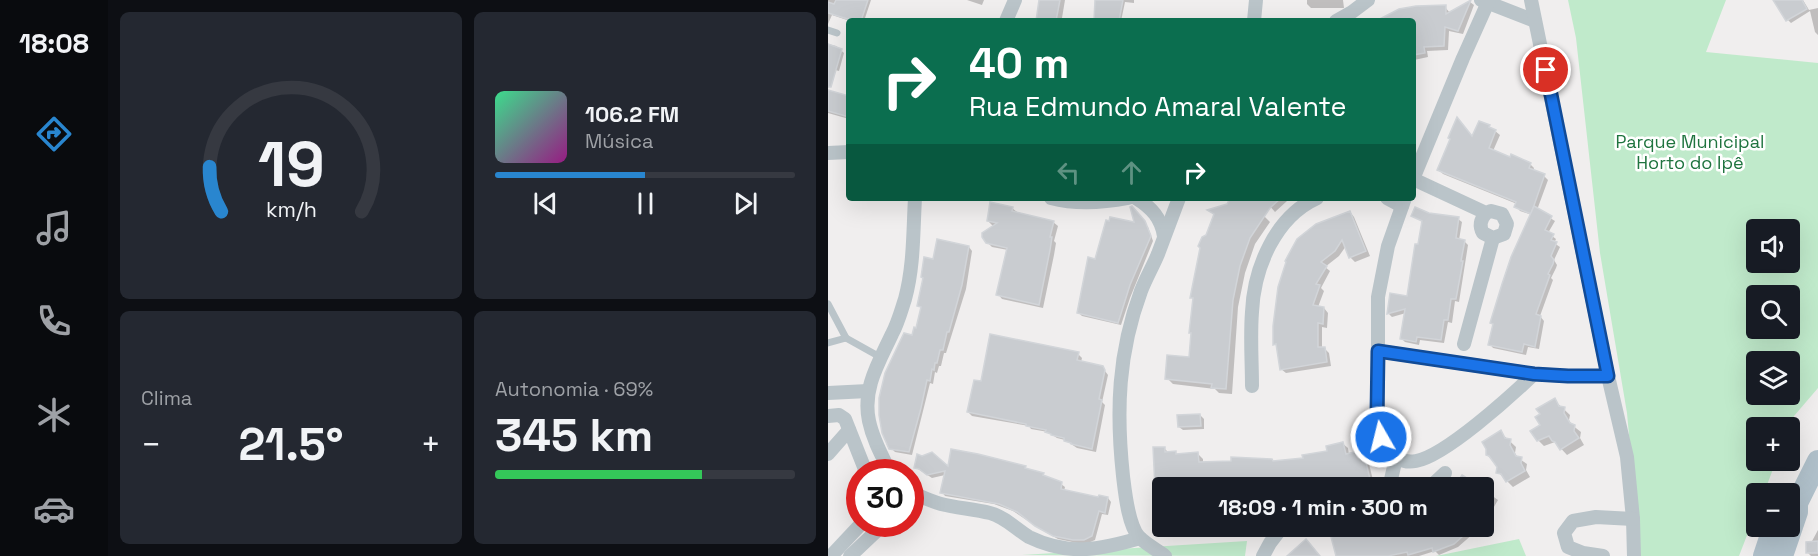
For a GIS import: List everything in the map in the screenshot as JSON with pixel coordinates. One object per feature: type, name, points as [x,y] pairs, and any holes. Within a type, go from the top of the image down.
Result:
[{"type":"main road","points":[[1800,492],[1818,461]]},
{"type":"main road","points":[[1764,556],[1770,537]]},
{"type":"main road","points":[[1782,556],[1788,537]]},
{"type":"street","points":[[1007,18],[1015,0]]},
{"type":"street","points":[[1254,18],[1256,0]]},
{"type":"street","points":[[1341,18],[1368,0]]},
{"type":"street","points":[[1531,0],[1568,171],[1608,376],[1627,457],[1634,556]]},
{"type":"street","points":[[1416,172],[1486,1],[1535,21]]},
{"type":"street","points":[[828,153],[846,152]]},
{"type":"street","points":[[1416,180],[1486,213]]},
{"type":"street","points":[[884,459],[869,421],[868,391],[880,357],[894,331],[908,285],[912,259],[915,201]]},
{"type":"street","points":[[1062,201],[1083,203],[1101,201]]},
{"type":"street","points":[[1140,201],[1158,217],[1164,237]]},
{"type":"street","points":[[1165,556],[1140,538],[1130,519],[1119,436],[1118,405],[1122,364],[1136,308],[1178,201]]},
{"type":"street","points":[[1252,386],[1252,312],[1262,266],[1274,236],[1284,223],[1312,201]]},
{"type":"street","points":[[1404,202],[1388,246],[1378,297],[1379,428],[1386,446],[1396,458],[1416,462],[1443,449],[1534,374]]},
{"type":"street","points":[[1491,211],[1502,214],[1507,224],[1504,234],[1493,238],[1488,237],[1480,229],[1482,218],[1486,213],[1491,211]]},
{"type":"street","points":[[1464,344],[1493,238]]},
{"type":"street","points":[[1378,351],[1534,374],[1608,376]]},
{"type":"street","points":[[828,393],[868,391]]},
{"type":"street","points":[[828,416],[842,417],[847,422],[861,459]]},
{"type":"street","points":[[828,454],[849,430]]},
{"type":"street","points":[[1392,477],[1396,458]]},
{"type":"street","points":[[1441,477],[1445,473]]},
{"type":"street","points":[[924,498],[939,504],[991,513],[1042,543],[1067,551],[1094,550],[1140,538]]},
{"type":"street","points":[[1603,556],[1583,553],[1568,547],[1564,533],[1573,521],[1596,517],[1633,519]]},
{"type":"street","points":[[831,556],[849,537]]},
{"type":"street","points":[[854,555],[871,537]]},
{"type":"street","points":[[1263,556],[1274,537]]},
{"type":"lane","points":[[828,30],[837,33]]},
{"type":"lane","points":[[828,304],[846,338],[880,357]]},
{"type":"lane","points":[[828,343],[846,338]]},
{"type":"green space","name":"Parque Municipal Horto do Ipê","points":[[1568,0],[1726,0],[1706,52],[1818,63],[1818,388],[1794,417],[1746,417],[1746,471],[1772,471],[1768,483],[1746,483],[1746,537],[1739,556],[1640,556],[1627,413],[1600,253],[1576,38]]},
{"type":"green space","points":[[1519,539],[1526,556],[1436,556]]},
{"type":"green space","points":[[1247,541],[1245,556],[1022,555]]},
{"type":"building","points":[[836,0],[868,0],[862,18],[846,19],[828,13],[828,2],[834,4]]},
{"type":"building","points":[[1039,0],[1060,0],[1057,18],[1036,18]]},
{"type":"building","points":[[1095,0],[1123,0],[1120,18],[1094,18]]},
{"type":"building","points":[[1471,0],[1458,31],[1445,27],[1444,46],[1424,47],[1425,53],[1416,54],[1416,18],[1382,18],[1399,9],[1416,6],[1446,5],[1446,14]]},
{"type":"building","points":[[1773,0],[1802,0],[1807,9],[1786,21]]},
{"type":"building","points":[[828,44],[842,49],[831,87],[828,87]]},
{"type":"building","points":[[828,90],[846,95],[846,116],[828,111]]},
{"type":"building","points":[[1457,117],[1472,136],[1479,121],[1490,125],[1489,127],[1496,130],[1489,148],[1531,163],[1529,168],[1545,174],[1531,214],[1514,207],[1516,202],[1437,170]]},
{"type":"building","points":[[1228,201],[1278,201],[1270,208],[1250,238],[1240,266],[1233,300],[1226,389],[1211,388],[1212,384],[1165,379],[1167,355],[1189,357],[1193,298],[1190,298],[1200,248],[1198,246],[1202,237],[1206,235],[1214,214],[1207,210],[1227,204]]},
{"type":"building","points":[[990,202],[1013,207],[1012,211],[1054,221],[1039,305],[996,295],[1007,248],[986,243],[982,237],[982,233],[997,223],[987,221]]},
{"type":"building","points":[[1132,206],[1145,221],[1151,236],[1130,285],[1118,323],[1077,313],[1088,257],[1095,259],[1106,220],[1109,221],[1110,217],[1134,222],[1130,207]]},
{"type":"building","points":[[1534,206],[1552,216],[1545,230],[1554,234],[1551,240],[1557,242],[1551,256],[1554,260],[1548,274],[1550,275],[1536,314],[1541,316],[1535,347],[1524,344],[1522,352],[1488,345],[1493,324],[1490,323],[1502,284],[1511,257]]},
{"type":"building","points":[[1415,207],[1429,213],[1459,217],[1456,238],[1465,240],[1456,299],[1451,299],[1448,320],[1444,320],[1441,340],[1417,337],[1416,342],[1400,339],[1405,309],[1387,314],[1390,293],[1407,296],[1415,244],[1418,244],[1422,221],[1411,216]]},
{"type":"building","points":[[1350,211],[1366,251],[1349,258],[1342,240],[1335,251],[1321,262],[1327,266],[1316,284],[1320,285],[1313,305],[1324,307],[1323,324],[1318,323],[1318,347],[1325,347],[1327,362],[1280,370],[1276,344],[1273,345],[1273,326],[1278,287],[1285,261],[1297,239],[1316,224]]},
{"type":"building","points":[[937,239],[969,246],[962,285],[943,350],[940,350],[937,363],[935,363],[934,370],[932,369],[930,381],[927,380],[909,452],[889,449],[882,433],[879,398],[885,373],[904,333],[912,335],[914,327],[916,328],[921,307],[917,306],[923,278],[921,277],[924,257],[933,259]]},
{"type":"building","points":[[990,334],[1079,352],[1077,360],[1103,366],[1105,370],[1099,399],[1102,400],[1092,449],[1071,444],[1064,441],[1064,438],[1045,432],[1046,430],[1026,426],[1026,424],[967,412],[974,380],[981,381]]},
{"type":"building","points":[[1555,398],[1559,406],[1565,407],[1564,413],[1570,423],[1575,425],[1574,431],[1579,438],[1560,450],[1549,436],[1537,441],[1530,431],[1540,425],[1535,417],[1540,414],[1536,409]]},
{"type":"building","points":[[1200,414],[1201,426],[1178,427],[1177,415]]},
{"type":"building","points":[[1501,430],[1505,438],[1511,439],[1510,445],[1516,456],[1522,457],[1521,463],[1525,471],[1506,482],[1501,474],[1496,473],[1497,467],[1486,455],[1482,442]]},
{"type":"building","points":[[1343,442],[1346,454],[1363,450],[1370,477],[1154,477],[1153,447],[1165,447],[1165,452],[1176,451],[1176,454],[1198,452],[1199,462],[1231,461],[1231,457],[1272,459],[1273,461],[1303,458],[1302,455],[1327,451],[1326,446]]},
{"type":"building","points":[[951,449],[1026,466],[1025,468],[1044,473],[1043,475],[1062,482],[1061,489],[1108,497],[1105,513],[1099,511],[1092,536],[1084,540],[1053,536],[1017,512],[999,504],[940,493],[945,471],[927,475],[924,473],[924,459],[916,459],[917,454],[922,456],[932,452],[948,466]]},
{"type":"building","points":[[1331,537],[1462,537],[1454,544],[1433,552],[1432,548],[1408,555],[1407,552],[1388,556],[1336,556]]},
{"type":"building","points":[[1306,539],[1320,556],[1287,556]]},
{"type":"building","points":[[1818,541],[1818,553],[1806,553],[1806,542]]},
{"type":"route","points":[[1381,437],[1377,415],[1378,351],[1534,374],[1608,376],[1546,70]]}]
